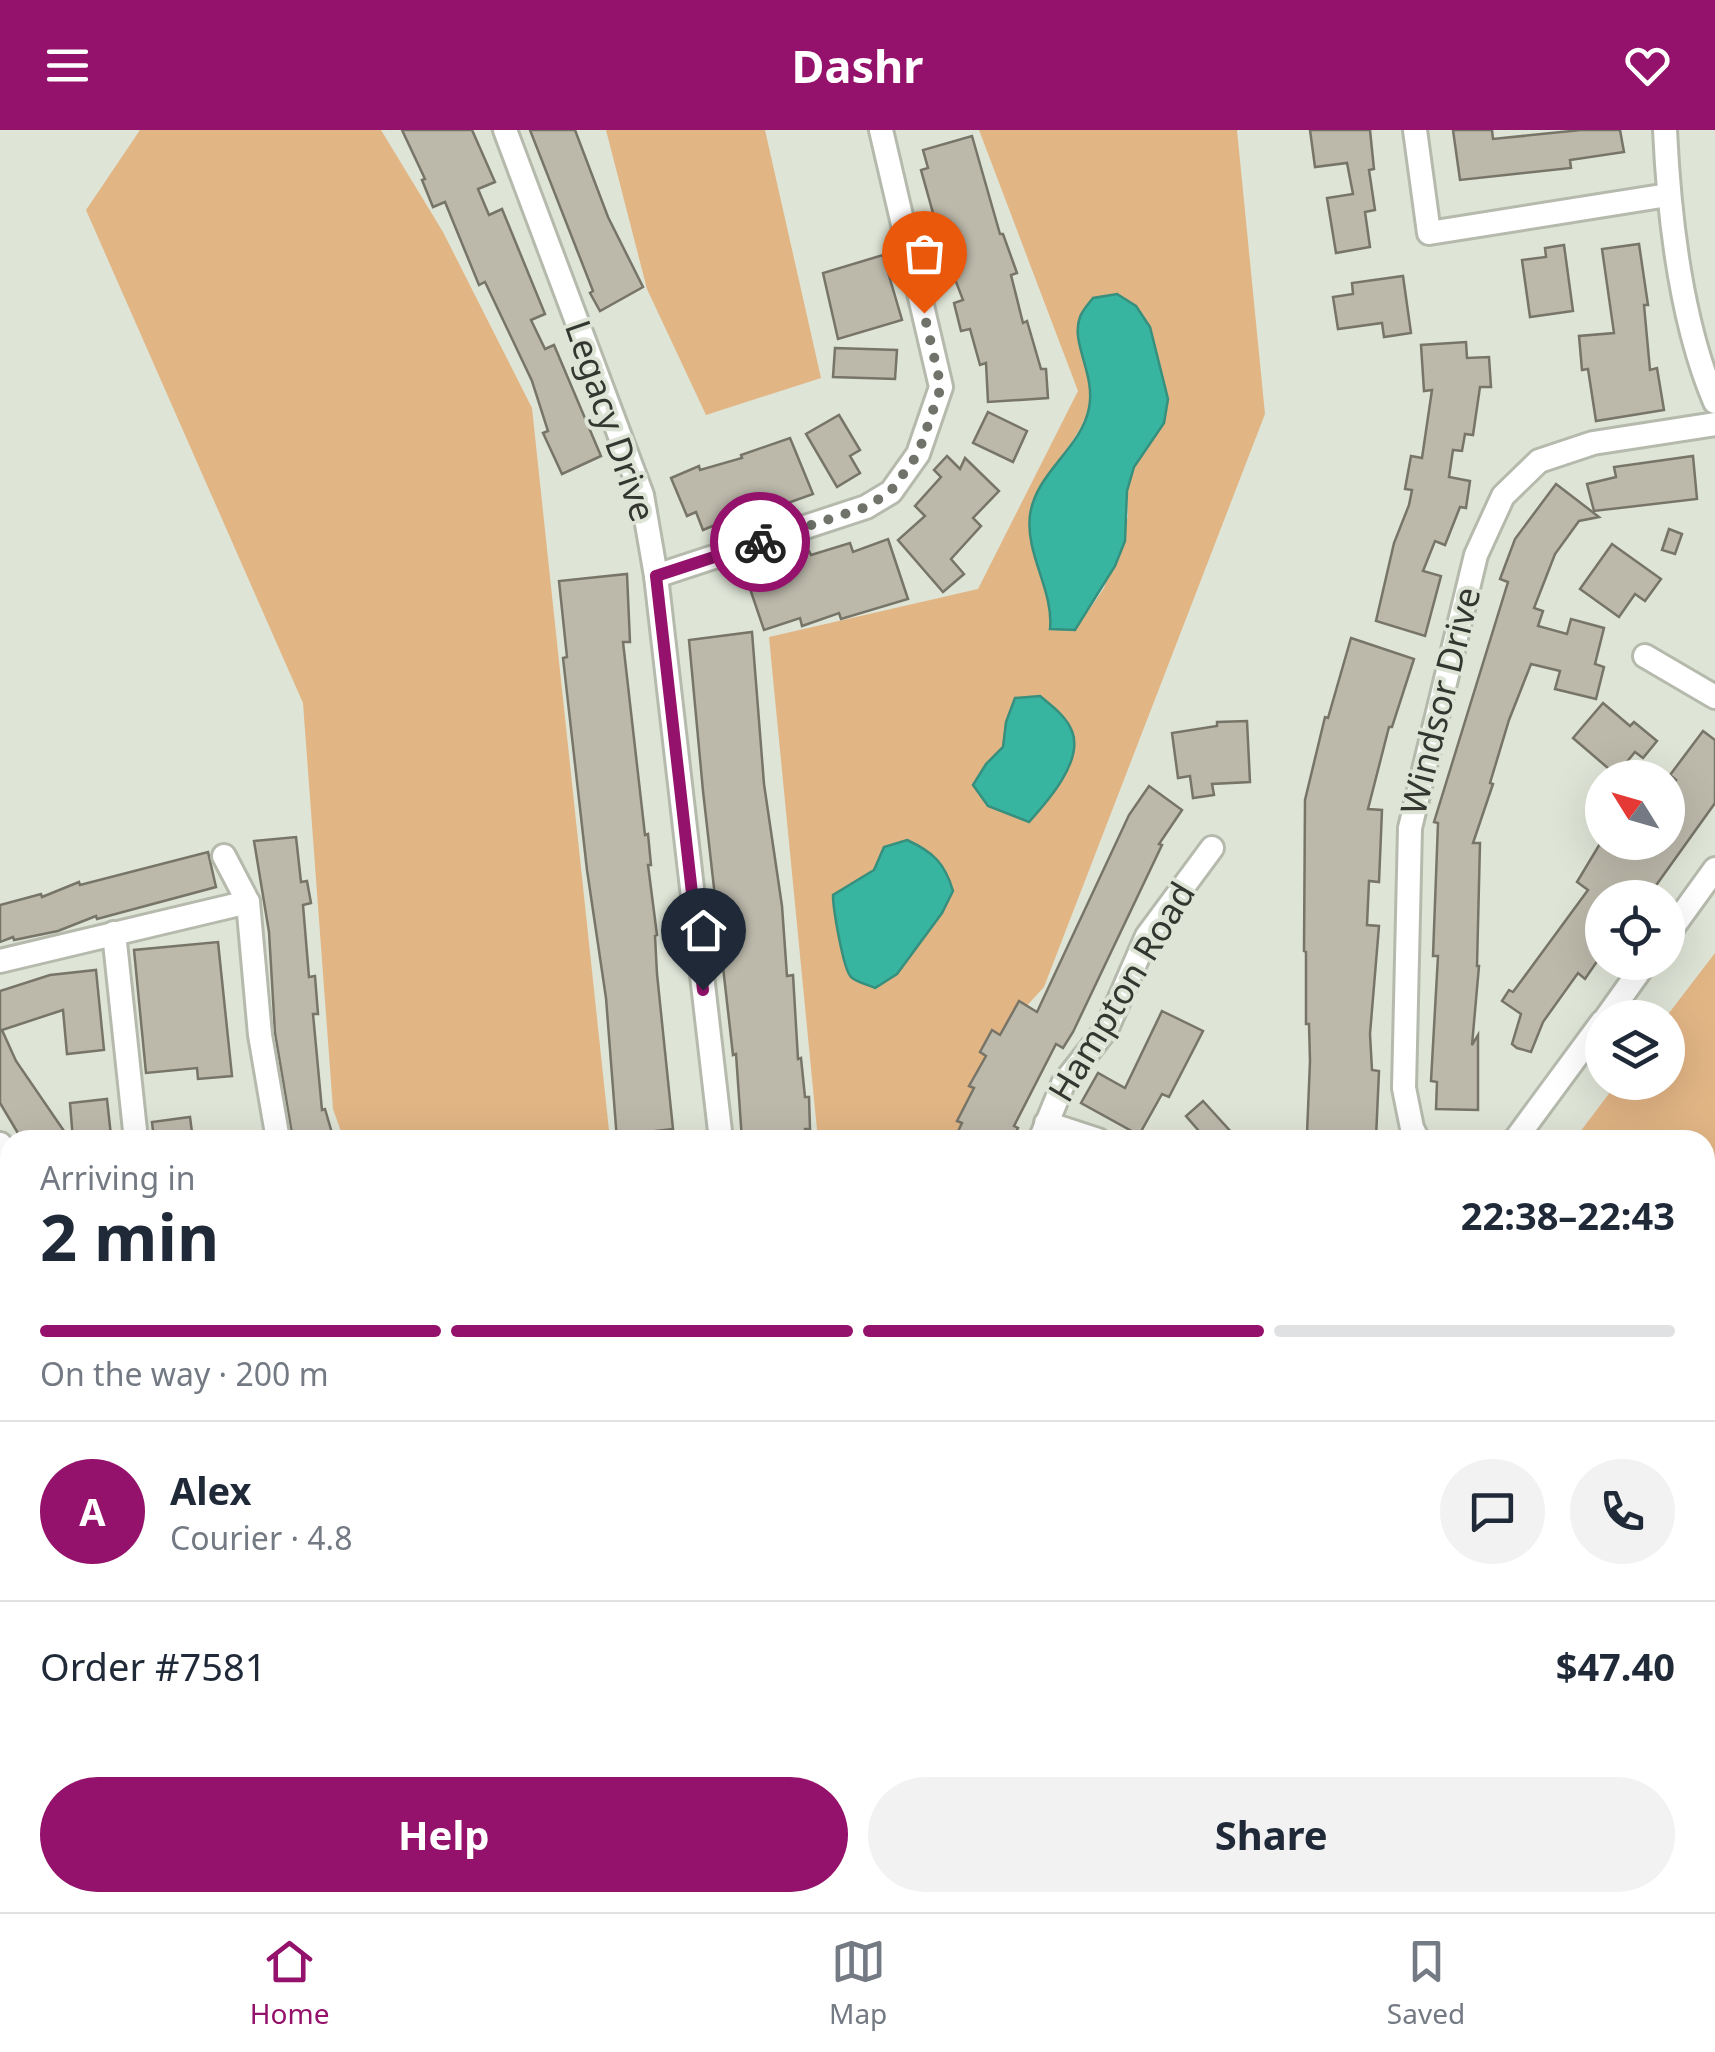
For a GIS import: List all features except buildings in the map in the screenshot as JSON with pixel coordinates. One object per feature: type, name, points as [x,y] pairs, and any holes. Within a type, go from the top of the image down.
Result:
[{"type":"street","name":"Legacy Drive","points":[[505,130],[642,495],[656,576],[720,1130]]},
{"type":"street","points":[[656,576],[866,507],[890,492],[918,454],[941,387],[881,130]]},
{"type":"street","points":[[1415,130],[1429,233],[1668,195]]},
{"type":"street","points":[[1664,130],[1668,195],[1698,362],[1715,402]]},
{"type":"street","name":"Windsor Drive","points":[[1413,1130],[1404,1088],[1410,828],[1476,555],[1503,496],[1539,461],[1592,443],[1715,424]]},
{"type":"street","points":[[1645,656],[1715,697]]},
{"type":"street","name":"Hampton Road","points":[[1044,1130],[1063,1084],[1106,1028],[1147,936],[1212,848]]},
{"type":"street","points":[[224,856],[248,902],[260,1035],[276,1130]]},
{"type":"street","points":[[1685,910],[1715,869]]},
{"type":"street","points":[[0,961],[248,902]]},
{"type":"street","points":[[114,933],[135,1130]]},
{"type":"street","points":[[1522,1130],[1585,1046]]},
{"type":"shaded area","points":[[140,130],[381,130],[443,232],[532,408],[609,1130],[340,1130],[333,1109],[303,703],[86,210]]},
{"type":"shaded area","points":[[606,130],[765,130],[821,378],[706,415],[647,289]]},
{"type":"shaded area","points":[[979,130],[1237,130],[1265,414],[1044,987],[998,1037],[965,1130],[817,1130],[769,637],[978,589],[1078,391]],"holes":[[[1150,327],[1168,399],[1134,467],[1127,491],[1128,517],[1104,588],[1075,630],[1051,629],[1035,545],[1033,511],[1039,489],[1079,431],[1089,404],[1089,377],[1078,342]],[[1074,734],[1072,759],[1046,803],[986,764],[1003,747]],[[874,870],[912,953],[898,974],[846,967],[833,895]]]},
{"type":"shaded area","points":[[1715,953],[1715,1130],[1582,1130],[1604,1100],[1685,1100],[1685,1000],[1679,1000]]},
{"type":"water","points":[[1117,294],[1136,306],[1150,327],[1168,399],[1164,423],[1134,467],[1127,491],[1125,541],[1115,566],[1075,630],[1050,629],[1048,601],[1032,544],[1030,515],[1041,486],[1077,436],[1089,408],[1089,383],[1078,337],[1080,317],[1093,298]]},
{"type":"water","points":[[1040,696],[1072,731],[1073,755],[1062,780],[1029,822],[988,806],[973,785],[1003,747],[1006,722],[1015,698]]},
{"type":"water","points":[[907,840],[937,860],[953,891],[942,913],[897,974],[875,988],[853,979],[848,972],[833,895],[874,870],[884,847]]},
{"type":"way so far","points":[[760,542],[866,507],[890,492],[918,454],[941,387],[924,313]]},
{"type":"route","points":[[703,990],[656,576],[760,542]]}]
